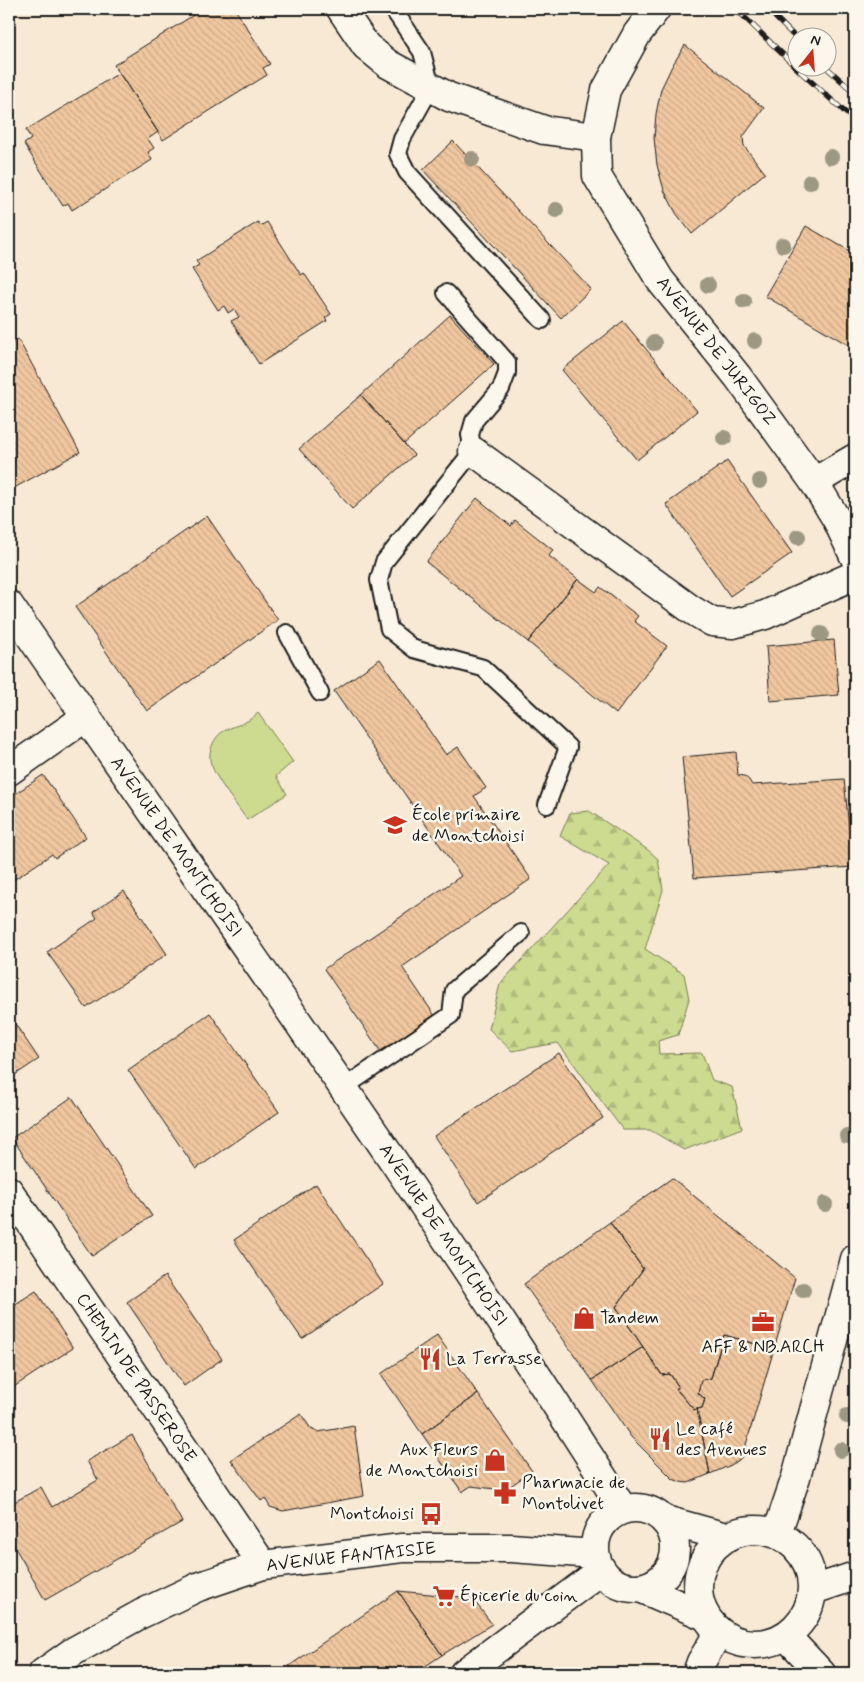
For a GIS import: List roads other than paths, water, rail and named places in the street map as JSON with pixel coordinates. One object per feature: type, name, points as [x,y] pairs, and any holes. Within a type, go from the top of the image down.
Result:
[{"type":"street","points":[[341,9],[366,46],[388,64],[449,97],[544,130],[596,137]]},
{"type":"street","name":"AVENUE DE JURIGOZ","points":[[652,14],[637,34],[606,90],[596,137],[598,176],[660,280],[738,377],[814,482],[837,520],[855,558]]},
{"type":"street","points":[[474,451],[692,610],[712,622],[733,624],[765,615],[855,575]]},
{"type":"street","points":[[814,482],[855,458]]},
{"type":"street","name":"AVENUE DE MONTCHOISI","points":[[9,605],[343,1088],[522,1353],[623,1509]]},
{"type":"street","points":[[9,771],[86,717]]},
{"type":"street","name":"CHEMIN DE PASSEROSE","points":[[9,1191],[263,1565]]},
{"type":"street","points":[[777,1533],[796,1476],[855,1259]]},
{"type":"street","points":[[640,1507],[655,1511],[665,1520],[675,1539],[676,1549],[674,1561],[669,1571],[660,1580],[640,1588],[628,1588],[618,1584],[598,1562],[595,1542],[598,1532],[610,1516],[623,1509],[640,1507]]},
{"type":"street","points":[[665,1520],[726,1537]]},
{"type":"street","points":[[640,1588],[712,1624],[734,1641],[753,1645],[770,1643],[786,1636],[799,1626],[807,1614],[813,1590],[811,1571],[804,1555],[791,1541],[777,1533],[763,1529],[749,1530],[726,1537],[715,1545],[707,1555],[699,1574],[698,1591],[712,1624],[697,1673]]},
{"type":"street","name":"AVENUE FANTAISIE","points":[[43,1673],[74,1651],[141,1614],[198,1587],[263,1565],[402,1548],[511,1548],[598,1562]]},
{"type":"street","points":[[464,1673],[598,1562]]},
{"type":"street","points":[[813,1590],[855,1576]]},
{"type":"street","points":[[786,1636],[821,1673]]},
{"type":"lane","points":[[393,9],[422,52],[431,87],[402,139],[398,154],[407,172],[542,320]]},
{"type":"lane","points":[[446,293],[507,362],[507,373],[501,389],[474,421],[470,435],[474,451],[384,562],[380,580],[383,600],[389,629],[414,649],[483,668],[568,747],[547,805]]},
{"type":"lane","points":[[287,633],[320,693]]},
{"type":"lane","points":[[343,1088],[451,1015],[454,990],[521,933]]},
{"type":"railway","points":[[736,9],[855,121]]},
{"type":"railway","points":[[767,9],[786,28]]},
{"type":"railway","points":[[836,76],[855,93]]},
{"type":"place","name":"École primaire de Montchoisi","points":[[395,825]]},
{"type":"place","name":"Tandem","points":[[584,1318]]},
{"type":"place","name":"AFF & NB.ARCH","points":[[763,1322]]},
{"type":"place","name":"La Terrasse","points":[[430,1359]]},
{"type":"place","name":"Le café des Avenues","points":[[660,1439]]},
{"type":"place","name":"Aux Fleurs de Montchoisi","points":[[495,1460]]},
{"type":"place","name":"Pharmacie de Montolivet","points":[[505,1493]]},
{"type":"place","name":"Montchoisi","points":[[431,1514]]},
{"type":"place","name":"Épicerie du coin","points":[[444,1596]]}]
